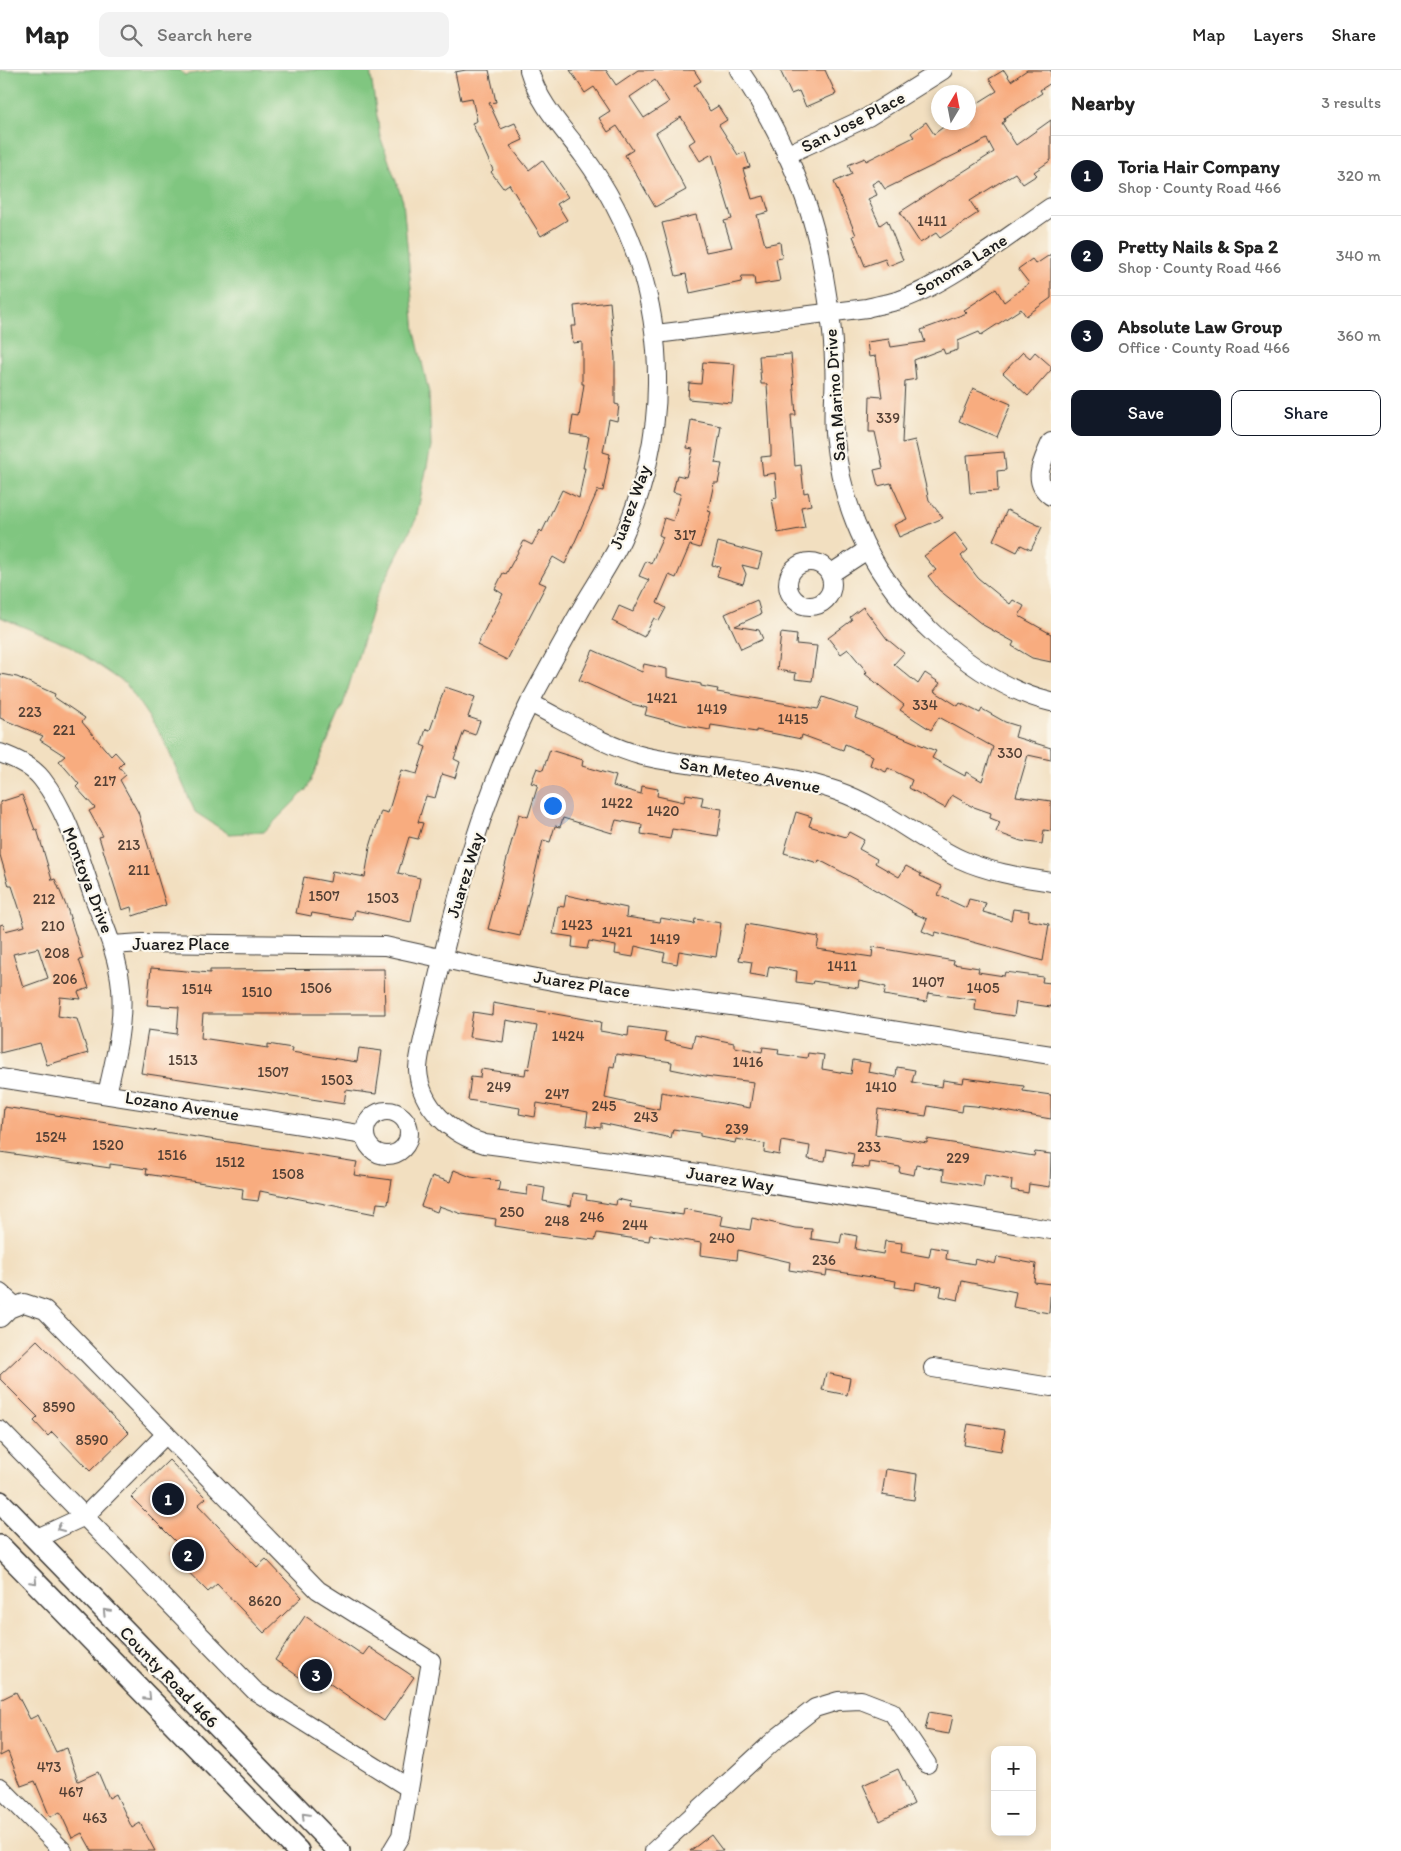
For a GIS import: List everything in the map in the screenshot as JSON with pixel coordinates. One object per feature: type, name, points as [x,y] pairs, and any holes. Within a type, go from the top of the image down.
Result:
[{"type":"main road","name":"County Road 466","points":[[0,1502],[339,1851]]},
{"type":"main road","name":"County Road 466","points":[[0,1546],[298,1851]]},
{"type":"street","name":"Juarez Way","points":[[529,70],[541,101],[583,155],[614,205],[637,255],[649,297],[656,334],[658,384],[655,426],[647,466],[622,539],[530,703],[498,774],[476,835],[453,910],[418,1069],[424,1096],[451,1128],[469,1140],[485,1144],[713,1175],[1051,1230]]},
{"type":"street","name":"San Marino Drive","points":[[739,70],[770,122],[786,155],[819,250],[835,364],[833,398],[838,460],[846,497],[877,569],[906,606],[950,649],[989,676],[1016,690],[1051,702]]},
{"type":"street","name":"San Jose Place","points":[[786,155],[868,118],[943,70]]},
{"type":"street","name":"Sonoma Lane","points":[[656,334],[867,308],[901,300],[928,288],[1051,207]]},
{"type":"street","points":[[1051,442],[1039,472],[1039,482],[1044,491],[1051,496]]},
{"type":"street","points":[[830,574],[868,550]]},
{"type":"street","name":"San Meteo Avenue","points":[[530,703],[617,746],[641,755],[670,762],[786,778],[838,791],[959,858],[991,871],[1051,882]]},
{"type":"street","name":"Montoya Drive","points":[[0,754],[26,766],[41,777],[56,799],[66,820],[112,945],[118,968],[122,1016],[107,1094]]},
{"type":"street","name":"Juarez Place","points":[[112,945],[142,943],[353,944],[385,946],[563,983],[797,1015],[1051,1055]]},
{"type":"street","name":"Lozano Avenue","points":[[0,1078],[365,1135]]},
{"type":"street","points":[[0,1294],[15,1306]]},
{"type":"street","points":[[0,1318],[9,1309],[24,1303],[45,1310],[318,1590],[432,1661],[401,1836],[392,1851]]},
{"type":"street","points":[[933,1368],[1051,1387]]},
{"type":"street","points":[[0,1430],[255,1691],[409,1788]]},
{"type":"street","points":[[35,1539],[85,1516],[166,1434]]},
{"type":"street","points":[[654,1851],[778,1737],[815,1708],[838,1701],[861,1700],[892,1712],[927,1764]]},
{"type":"street","points":[[0,1786],[63,1851]]},
{"type":"green space","points":[[0,70],[180,70],[184,75],[218,70],[370,70],[380,136],[403,201],[415,332],[429,393],[431,447],[416,519],[376,598],[343,705],[307,789],[264,832],[229,834],[195,812],[163,738],[126,684],[70,646],[0,617]]},
{"type":"building","points":[[489,70],[496,102],[489,103],[501,129],[515,123],[523,140],[510,146],[529,170],[542,160],[568,197],[557,204],[567,220],[541,236],[509,184],[503,188],[491,172],[493,170],[472,123],[477,121],[472,98],[461,100],[455,72]]},
{"type":"building","points":[[570,70],[606,70],[616,85],[638,70],[694,70],[701,81],[694,85],[710,111],[718,106],[727,120],[719,125],[738,155],[745,152],[750,167],[743,169],[752,199],[764,196],[769,212],[757,215],[765,245],[780,242],[782,258],[776,259],[780,281],[755,285],[754,276],[742,276],[741,282],[690,293],[686,274],[676,276],[662,223],[696,215],[706,252],[732,247],[724,221],[732,219],[712,154],[700,161],[689,144],[695,140],[681,117],[656,133],[686,190],[655,207],[625,155],[633,150],[617,126],[608,132],[599,118],[610,111],[594,87],[585,93]],"holes":[[[655,80],[669,102],[644,118],[630,97]]]},
{"type":"building","points":[[780,70],[825,70],[836,94],[806,107],[799,91],[791,94]]},
{"type":"building","points":[[1004,70],[1011,81],[1027,70],[1051,70],[1051,83],[1040,90],[1042,93],[1004,118],[1005,121],[1002,123],[1016,145],[1051,120],[1051,160],[1034,172],[1037,175],[1023,184],[1015,173],[970,201],[978,213],[940,238],[936,233],[920,243],[900,212],[994,152],[987,139],[885,189],[879,180],[872,184],[877,195],[868,199],[880,225],[887,220],[903,260],[888,266],[885,259],[865,266],[853,236],[856,235],[834,182],[852,174],[848,165],[865,158],[866,161],[914,137],[911,133],[926,122],[934,134],[939,130],[976,130],[976,104],[997,91],[989,79]]},
{"type":"building","points":[[1051,254],[1051,298],[1026,316],[1021,309],[981,335],[979,332],[958,341],[958,350],[945,354],[943,349],[914,360],[916,379],[905,381],[902,443],[915,440],[929,500],[943,518],[899,537],[894,525],[907,519],[891,483],[878,486],[874,470],[883,468],[875,432],[869,432],[870,396],[882,397],[876,356],[869,357],[867,342],[889,339],[891,347],[925,342],[921,330],[967,313],[964,310],[996,289],[1004,302],[1029,283],[1018,269],[1032,259],[1036,264]]},
{"type":"building","points":[[610,302],[615,358],[615,404],[619,405],[617,421],[609,419],[603,452],[610,454],[603,491],[598,490],[565,564],[553,557],[539,582],[546,585],[507,660],[477,645],[503,594],[495,589],[503,573],[506,574],[524,541],[532,545],[540,530],[542,532],[562,490],[579,498],[585,468],[583,468],[589,437],[570,434],[573,416],[579,417],[584,384],[582,384],[582,342],[573,343],[571,326],[576,326],[574,306]]},
{"type":"building","points":[[1023,352],[1030,358],[1035,352],[1051,366],[1051,370],[1028,396],[1003,373]]},
{"type":"building","points":[[791,354],[796,415],[791,415],[795,466],[801,465],[804,493],[808,492],[811,505],[801,507],[805,528],[778,533],[772,499],[777,498],[775,473],[763,475],[761,457],[771,456],[771,448],[767,384],[761,384],[759,356]]},
{"type":"building","points":[[703,362],[735,364],[732,403],[688,399],[689,383],[701,384]]},
{"type":"building","points":[[973,388],[1011,404],[997,437],[959,421]]},
{"type":"building","points":[[691,420],[721,426],[715,463],[722,464],[718,483],[714,483],[708,511],[711,512],[700,548],[690,545],[676,578],[669,575],[657,603],[666,608],[659,621],[654,618],[644,637],[612,621],[619,606],[633,612],[649,580],[639,576],[646,561],[651,564],[663,537],[659,535],[664,518],[673,521],[681,494],[673,492],[677,475],[686,477],[693,449],[687,448]]},
{"type":"building","points":[[1004,452],[1006,470],[997,471],[998,491],[970,493],[967,455]]},
{"type":"building","points":[[1007,510],[1042,527],[1031,550],[1021,545],[1017,552],[993,540]]},
{"type":"building","points":[[955,533],[968,550],[961,556],[978,578],[1010,604],[1013,600],[1024,606],[1019,616],[1051,634],[1051,662],[1032,658],[1012,646],[1014,642],[983,625],[939,590],[928,576],[936,570],[924,556]]},
{"type":"building","points":[[718,542],[762,554],[758,569],[742,565],[746,574],[743,584],[717,576],[720,567],[712,565]]},
{"type":"building","points":[[757,600],[761,614],[735,626],[759,630],[763,639],[741,649],[725,614]]},
{"type":"building","points":[[863,607],[887,639],[904,653],[894,664],[918,684],[925,673],[940,683],[934,691],[958,706],[960,703],[980,713],[982,709],[1005,722],[1018,726],[1015,737],[1051,748],[1051,760],[1028,755],[1016,796],[1051,801],[1051,831],[1044,830],[1042,844],[1021,841],[996,832],[1000,822],[990,818],[991,813],[971,806],[952,795],[945,808],[909,788],[912,780],[888,768],[886,772],[870,765],[873,756],[845,744],[843,750],[802,735],[801,739],[756,730],[756,732],[711,725],[710,730],[683,725],[645,715],[647,708],[632,704],[579,680],[593,650],[642,672],[644,664],[667,669],[667,677],[718,689],[717,692],[818,709],[823,697],[858,709],[855,718],[936,751],[932,758],[965,776],[966,772],[982,781],[993,747],[939,717],[931,730],[900,710],[904,705],[865,674],[867,672],[848,649],[841,654],[828,638],[852,620],[850,617]]},
{"type":"building","points":[[781,633],[797,635],[796,644],[817,646],[812,681],[795,679],[796,673],[777,670]]},
{"type":"building","points":[[0,674],[17,677],[55,694],[54,697],[85,718],[82,722],[111,756],[115,752],[124,762],[119,767],[126,775],[120,780],[138,812],[166,905],[133,916],[131,907],[122,910],[99,837],[103,836],[89,811],[95,808],[76,787],[79,784],[59,761],[65,756],[40,740],[43,736],[0,718]]},
{"type":"building","points":[[445,687],[475,697],[468,717],[480,721],[475,735],[464,731],[454,759],[460,762],[455,778],[442,774],[435,798],[426,796],[418,822],[423,823],[418,839],[409,837],[398,873],[420,878],[411,922],[355,910],[353,920],[312,913],[311,916],[296,913],[304,877],[330,882],[332,871],[365,877],[370,847],[381,811],[388,813],[401,770],[417,774],[426,747],[421,745],[426,729],[430,730]]},
{"type":"building","points":[[550,750],[583,760],[582,766],[616,776],[613,786],[641,794],[642,786],[658,789],[657,796],[684,802],[686,794],[703,797],[701,806],[722,809],[718,836],[672,829],[670,839],[641,834],[642,825],[616,820],[612,833],[563,818],[560,827],[555,826],[550,842],[543,840],[520,936],[488,929],[519,814],[528,817],[538,785],[531,783],[537,768],[543,770]]},
{"type":"building","points":[[22,795],[35,830],[37,829],[52,880],[55,879],[67,908],[83,959],[79,960],[89,988],[78,992],[81,999],[60,997],[58,1016],[77,1019],[88,1053],[47,1065],[40,1043],[0,1053],[0,925],[3,924],[5,931],[25,926],[12,886],[9,886],[0,855],[0,802]],"holes":[[[38,948],[48,978],[23,987],[13,954]]]},
{"type":"building","points":[[796,812],[812,817],[809,826],[846,837],[849,832],[864,840],[859,849],[877,859],[875,863],[899,877],[906,866],[921,874],[920,876],[942,886],[938,895],[966,908],[969,899],[986,903],[983,912],[1011,920],[1013,909],[1029,911],[1028,920],[1049,924],[1043,961],[936,932],[934,936],[922,931],[927,919],[911,912],[863,883],[819,860],[818,863],[784,853]]},
{"type":"building","points":[[566,895],[627,908],[626,917],[660,922],[661,918],[694,924],[695,919],[721,923],[716,957],[679,951],[677,964],[663,961],[665,953],[635,946],[633,957],[615,954],[616,946],[589,941],[587,949],[572,947],[573,937],[553,934],[558,906],[564,907]]},
{"type":"building","points":[[746,924],[819,937],[817,949],[872,957],[873,947],[954,961],[953,964],[979,968],[978,972],[1004,976],[1005,972],[1043,977],[1042,982],[1051,983],[1051,1007],[1016,1002],[1014,1016],[975,1010],[976,1000],[928,993],[926,1002],[884,995],[886,987],[859,981],[858,988],[813,981],[812,984],[796,982],[797,971],[769,966],[767,977],[750,974],[752,962],[739,960]]},
{"type":"building","points":[[151,968],[210,973],[210,970],[384,969],[385,1014],[203,1014],[201,1038],[268,1048],[268,1044],[292,1048],[291,1052],[357,1062],[359,1048],[382,1051],[376,1094],[346,1090],[344,1104],[141,1073],[148,1030],[177,1034],[179,1007],[147,1005]]},
{"type":"building","points":[[493,1003],[601,1022],[600,1031],[628,1036],[629,1027],[666,1032],[664,1041],[692,1047],[695,1035],[734,1043],[734,1047],[762,1052],[763,1047],[779,1049],[778,1054],[807,1058],[808,1053],[824,1055],[822,1069],[851,1074],[853,1060],[870,1063],[868,1072],[896,1077],[897,1067],[915,1070],[912,1082],[942,1087],[943,1080],[963,1083],[964,1078],[1024,1086],[1023,1091],[1051,1095],[1051,1119],[963,1105],[962,1112],[928,1106],[926,1116],[878,1109],[875,1134],[927,1143],[927,1139],[1034,1156],[1035,1152],[1051,1154],[1050,1187],[1029,1184],[1028,1193],[1011,1190],[1012,1180],[985,1175],[983,1187],[943,1180],[944,1170],[916,1165],[914,1175],[899,1172],[900,1167],[870,1162],[869,1168],[852,1166],[854,1154],[827,1149],[825,1161],[808,1159],[810,1146],[781,1141],[779,1155],[764,1152],[765,1144],[736,1139],[735,1143],[700,1136],[700,1133],[673,1129],[671,1138],[601,1123],[601,1128],[586,1126],[588,1112],[566,1108],[537,1103],[535,1117],[519,1114],[520,1108],[468,1100],[471,1077],[480,1078],[481,1069],[525,1075],[526,1068],[529,1069],[537,1026],[506,1020],[503,1042],[469,1037],[473,1012],[492,1015]],"holes":[[[616,1054],[672,1062],[671,1069],[705,1076],[754,1082],[750,1108],[661,1092],[659,1110],[605,1098],[610,1066],[614,1067]]]},
{"type":"building","points":[[4,1107],[357,1162],[354,1175],[392,1180],[388,1204],[377,1203],[375,1214],[260,1191],[258,1201],[242,1199],[243,1189],[146,1174],[147,1169],[110,1164],[110,1168],[0,1152]]},
{"type":"building","points":[[454,1170],[471,1177],[500,1181],[498,1191],[527,1195],[528,1185],[545,1188],[543,1201],[571,1206],[573,1193],[587,1195],[586,1200],[616,1205],[617,1199],[631,1202],[630,1207],[683,1215],[684,1209],[723,1216],[721,1225],[750,1230],[752,1218],[795,1228],[812,1229],[811,1239],[840,1243],[842,1233],[857,1236],[855,1249],[883,1254],[885,1241],[902,1243],[901,1252],[929,1257],[931,1247],[947,1250],[946,1259],[974,1264],[975,1259],[995,1264],[997,1257],[1036,1264],[1034,1282],[1051,1284],[1049,1313],[1013,1307],[1016,1292],[962,1281],[958,1300],[940,1296],[942,1287],[916,1282],[915,1290],[895,1287],[896,1281],[827,1270],[826,1276],[789,1270],[790,1262],[738,1250],[737,1260],[700,1255],[701,1243],[650,1235],[649,1241],[597,1233],[595,1240],[558,1236],[495,1226],[496,1219],[462,1214],[439,1206],[437,1212],[421,1206],[432,1176],[450,1182]]},
{"type":"building","points":[[37,1340],[129,1433],[90,1471],[52,1432],[48,1436],[34,1421],[38,1417],[0,1379],[0,1375]]},
{"type":"building","points":[[826,1373],[850,1378],[847,1395],[822,1390]]},
{"type":"building","points":[[968,1424],[1005,1430],[1001,1451],[964,1445]]},
{"type":"building","points":[[169,1460],[206,1498],[198,1505],[257,1567],[266,1559],[302,1597],[264,1633],[217,1584],[208,1592],[171,1554],[180,1546],[131,1497]]},
{"type":"building","points":[[886,1469],[917,1474],[914,1500],[882,1495]]},
{"type":"building","points":[[305,1616],[363,1655],[369,1647],[414,1677],[384,1721],[326,1681],[319,1691],[275,1660]]},
{"type":"building","points":[[16,1692],[30,1719],[38,1715],[56,1752],[67,1748],[78,1781],[98,1772],[109,1798],[116,1794],[132,1828],[140,1823],[155,1851],[92,1851],[82,1833],[72,1838],[60,1812],[50,1817],[35,1781],[21,1786],[8,1752],[0,1756],[0,1700]]},
{"type":"building","points":[[929,1712],[953,1716],[949,1734],[925,1730]]},
{"type":"building","points":[[898,1769],[914,1804],[880,1821],[863,1785]]},
{"type":"building","points":[[711,1835],[723,1851],[690,1851]]},
{"type":"place","name":"Toria Hair Company","points":[[168,1499]]},
{"type":"place","name":"Pretty Nails & Spa 2","points":[[188,1555]]},
{"type":"place","name":"Absolute Law Group","points":[[316,1675]]}]
